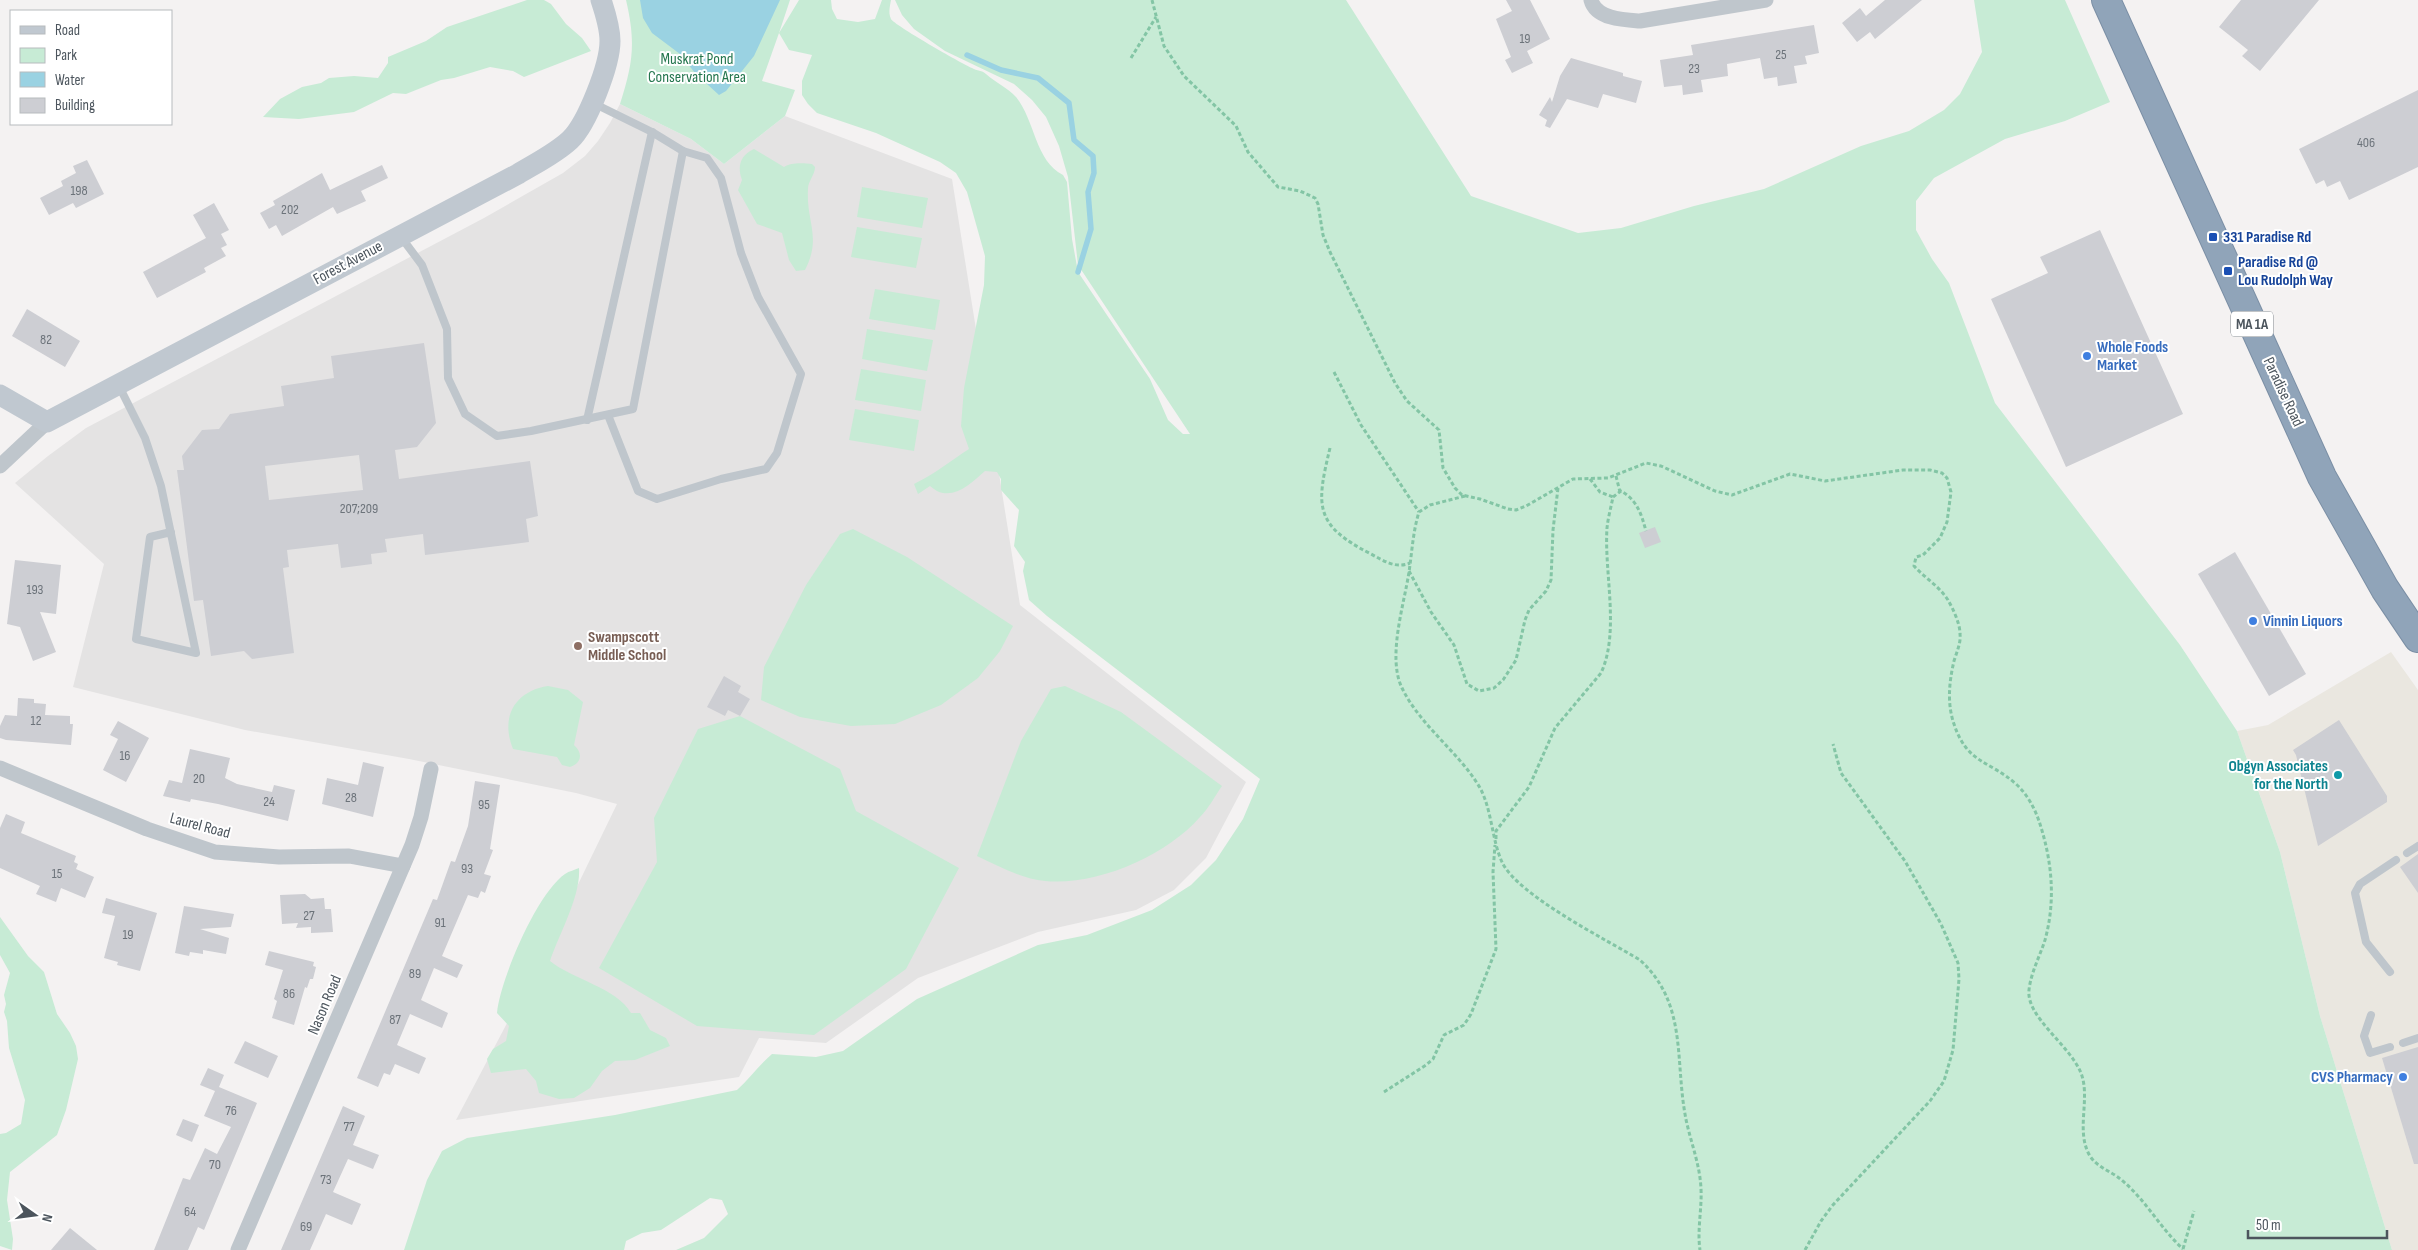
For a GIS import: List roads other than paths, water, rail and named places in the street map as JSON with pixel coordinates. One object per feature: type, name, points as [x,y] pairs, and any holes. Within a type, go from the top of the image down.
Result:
[{"type":"highway","name":"Paradise Road","points":[[2106,0],[2322,477],[2385,589],[2418,638]]},
{"type":"street","name":"Forest Avenue","points":[[0,466],[47,422],[400,236],[548,156],[571,139],[592,103],[601,83],[610,41],[601,0]]},
{"type":"street","points":[[1591,0],[1592,5],[1602,14],[1625,20],[1640,21],[1766,0]]},
{"type":"street","points":[[0,395],[47,422]]},
{"type":"street","name":"Laurel Road","points":[[0,768],[147,829],[215,852],[279,857],[349,856],[403,866]]},
{"type":"street","name":"Nason Road","points":[[238,1250],[403,866],[420,817],[430,770]]},
{"type":"lane","points":[[592,103],[652,132],[683,151],[707,158],[721,178],[741,253],[755,290],[801,374],[777,453],[766,469],[721,479],[656,499],[638,491],[608,415]]},
{"type":"lane","points":[[587,420],[652,132]]},
{"type":"lane","points":[[400,236],[422,265],[447,329],[448,378],[465,414],[497,436],[587,420],[632,409],[683,151]]},
{"type":"lane","points":[[118,384],[145,438],[161,486],[171,532],[196,653],[136,639],[150,537],[171,532]]},
{"type":"lane","points":[[2406,853],[2418,846]]},
{"type":"lane","points":[[2390,972],[2366,942],[2355,893],[2360,884],[2396,860]]},
{"type":"lane","points":[[2371,1015],[2364,1036],[2370,1053],[2390,1046]]},
{"type":"lane","points":[[2403,1043],[2418,1038]]},
{"type":"water","points":[[640,0],[780,0],[754,56],[726,91],[719,95],[695,73],[680,54],[652,33],[643,18]]},
{"type":"waterway","points":[[967,55],[1001,70],[1038,78],[1069,103],[1074,140],[1093,156],[1094,173],[1088,192],[1091,229],[1078,272]]},
{"type":"place","name":"331 Paradise Rd","points":[[2213,237]]},
{"type":"place","name":"Paradise Rd @ Lou Rudolph Way","points":[[2228,271]]},
{"type":"place","name":"Whole Foods Market","points":[[2087,356]]},
{"type":"place","name":"Vinnin Liquors","points":[[2253,621]]},
{"type":"place","name":"Swampscott Middle School","points":[[578,646]]},
{"type":"place","name":"Obgyn Associates for the North","points":[[2338,775]]},
{"type":"place","name":"CVS Pharmacy","points":[[2403,1077]]},
{"type":"park label","name":"Muskrat Pond Conservation Area","points":[[697,68]]}]
